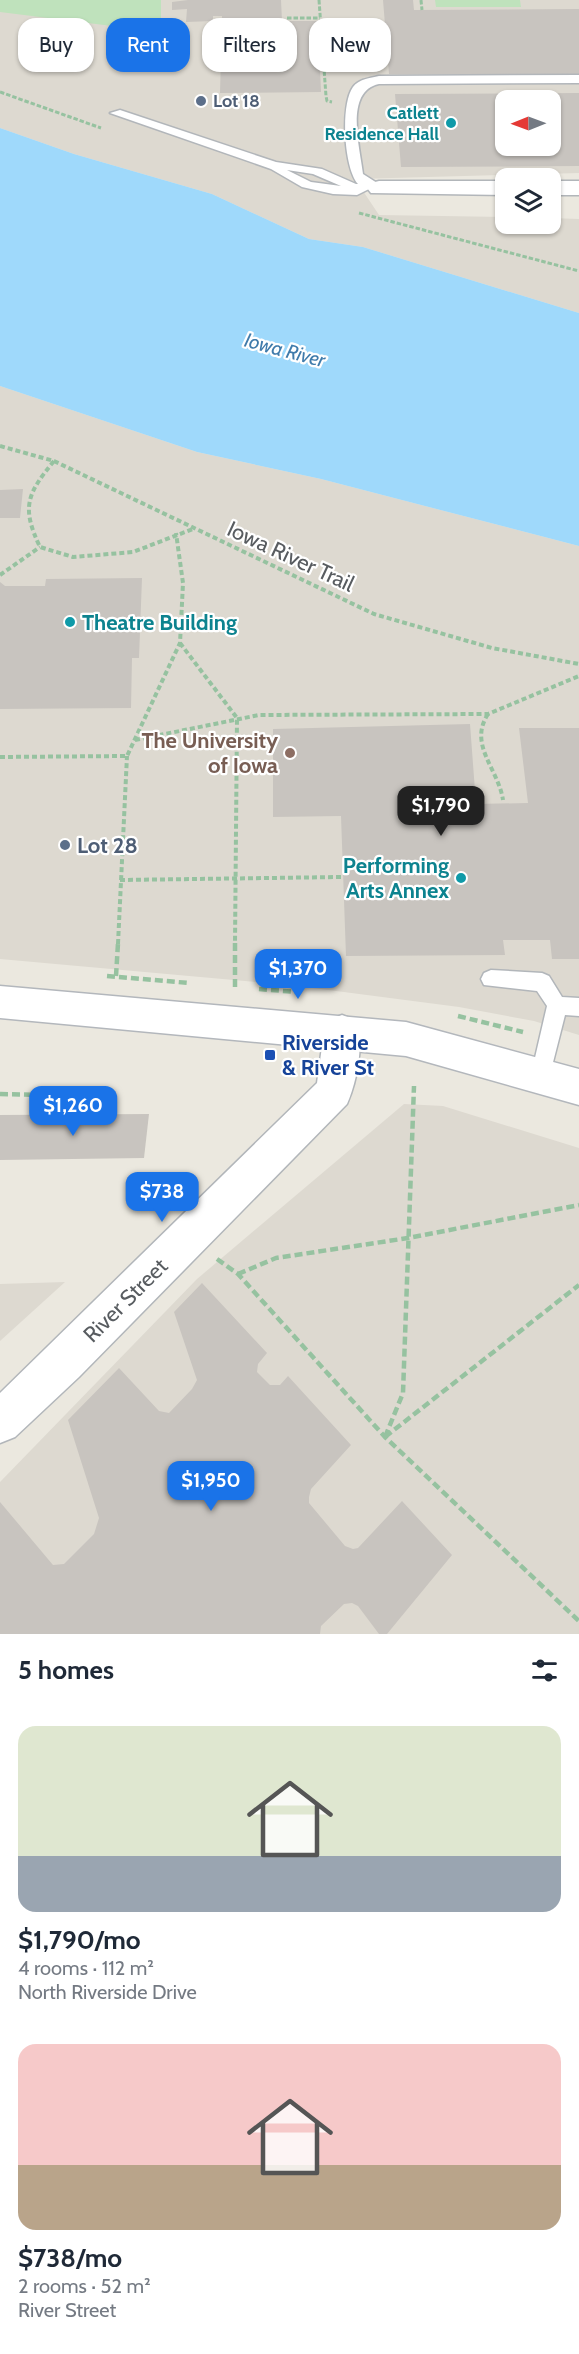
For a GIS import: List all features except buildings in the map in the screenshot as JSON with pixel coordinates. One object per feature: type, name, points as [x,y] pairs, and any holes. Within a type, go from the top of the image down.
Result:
[{"type":"street","points":[[368,188],[495,188]]},
{"type":"street","points":[[561,188],[579,188]]},
{"type":"street","points":[[0,1002],[342,1032],[406,1040],[579,1087]]},
{"type":"street","name":"River Street","points":[[0,1422],[73,1353],[334,1091],[342,1032]]},
{"type":"lane","points":[[366,72],[356,92],[351,113],[357,175],[368,188]]},
{"type":"lane","points":[[356,92],[364,83],[379,80],[579,79]]},
{"type":"lane","points":[[116,113],[274,166],[293,165],[368,188]]},
{"type":"lane","points":[[491,979],[542,982],[557,1005],[541,1075]]},
{"type":"lane","points":[[557,1005],[579,1007]]},
{"type":"path","points":[[319,0],[320,18]]},
{"type":"path","points":[[421,0],[422,10]]},
{"type":"path","points":[[324,72],[326,96]]},
{"type":"path","points":[[359,213],[579,271]]},
{"type":"path","name":"Iowa River Trail","points":[[0,446],[54,461],[374,614],[492,648],[579,664]]},
{"type":"path","points":[[54,461],[30,490],[27,523],[40,547],[73,557],[134,552],[176,533],[194,529]]},
{"type":"path","points":[[116,976],[127,756],[180,643],[183,583],[176,533]]},
{"type":"path","points":[[0,575],[40,547]]},
{"type":"path","points":[[180,643],[237,718],[235,987]]},
{"type":"path","points":[[135,740],[259,715],[488,714],[579,676]]},
{"type":"path","points":[[488,714],[481,722],[479,740],[486,759],[498,779],[503,800]]},
{"type":"path","points":[[0,757],[127,756]]},
{"type":"path","points":[[120,880],[342,877]]},
{"type":"path","points":[[385,1437],[403,1393],[414,1086]]},
{"type":"path","points":[[0,1094],[101,1096]]},
{"type":"path","points":[[238,1274],[276,1258],[408,1238],[579,1205]]},
{"type":"path","points":[[212,1256],[238,1274],[385,1437],[579,1620]]},
{"type":"path","points":[[385,1437],[579,1285]]},
{"type":"shaded area","points":[[0,0],[579,0],[579,173],[561,173],[561,168],[495,168],[495,175],[355,179],[379,215],[495,217],[495,234],[561,234],[561,218],[579,219],[579,313],[363,247],[309,239],[212,194],[74,154],[0,128]]},
{"type":"shaded area","name":"The University of Iowa","points":[[0,386],[197,452],[321,479],[579,546],[579,1035],[534,1021],[459,1007],[290,985],[0,959]]},
{"type":"shaded area","points":[[404,1104],[443,1106],[579,1148],[579,1634],[0,1634],[0,1482],[197,1279]]},
{"type":"shaded area","points":[[65,1282],[0,1341],[0,1284]]},
{"type":"green space","points":[[0,0],[161,0],[161,18],[106,18],[106,25],[94,24],[94,18],[48,18],[0,12]]},
{"type":"green space","points":[[435,0],[520,0],[521,7],[436,7]]},
{"type":"water","name":"Iowa River","points":[[0,128],[74,154],[212,194],[309,239],[363,247],[579,313],[579,546],[321,479],[197,452],[0,386]]},
{"type":"place","name":"Lot 18","points":[[201,101]]},
{"type":"place","name":"Catlett Residence Hall","points":[[451,123]]},
{"type":"place","name":"Theatre Building","points":[[70,622]]},
{"type":"place","name":"The University of Iowa","points":[[290,753]]},
{"type":"place","name":"Lot 28","points":[[65,845]]},
{"type":"place","name":"Performing Arts Annex","points":[[461,878]]},
{"type":"place","name":"Riverside & River St","points":[[270,1055]]}]
